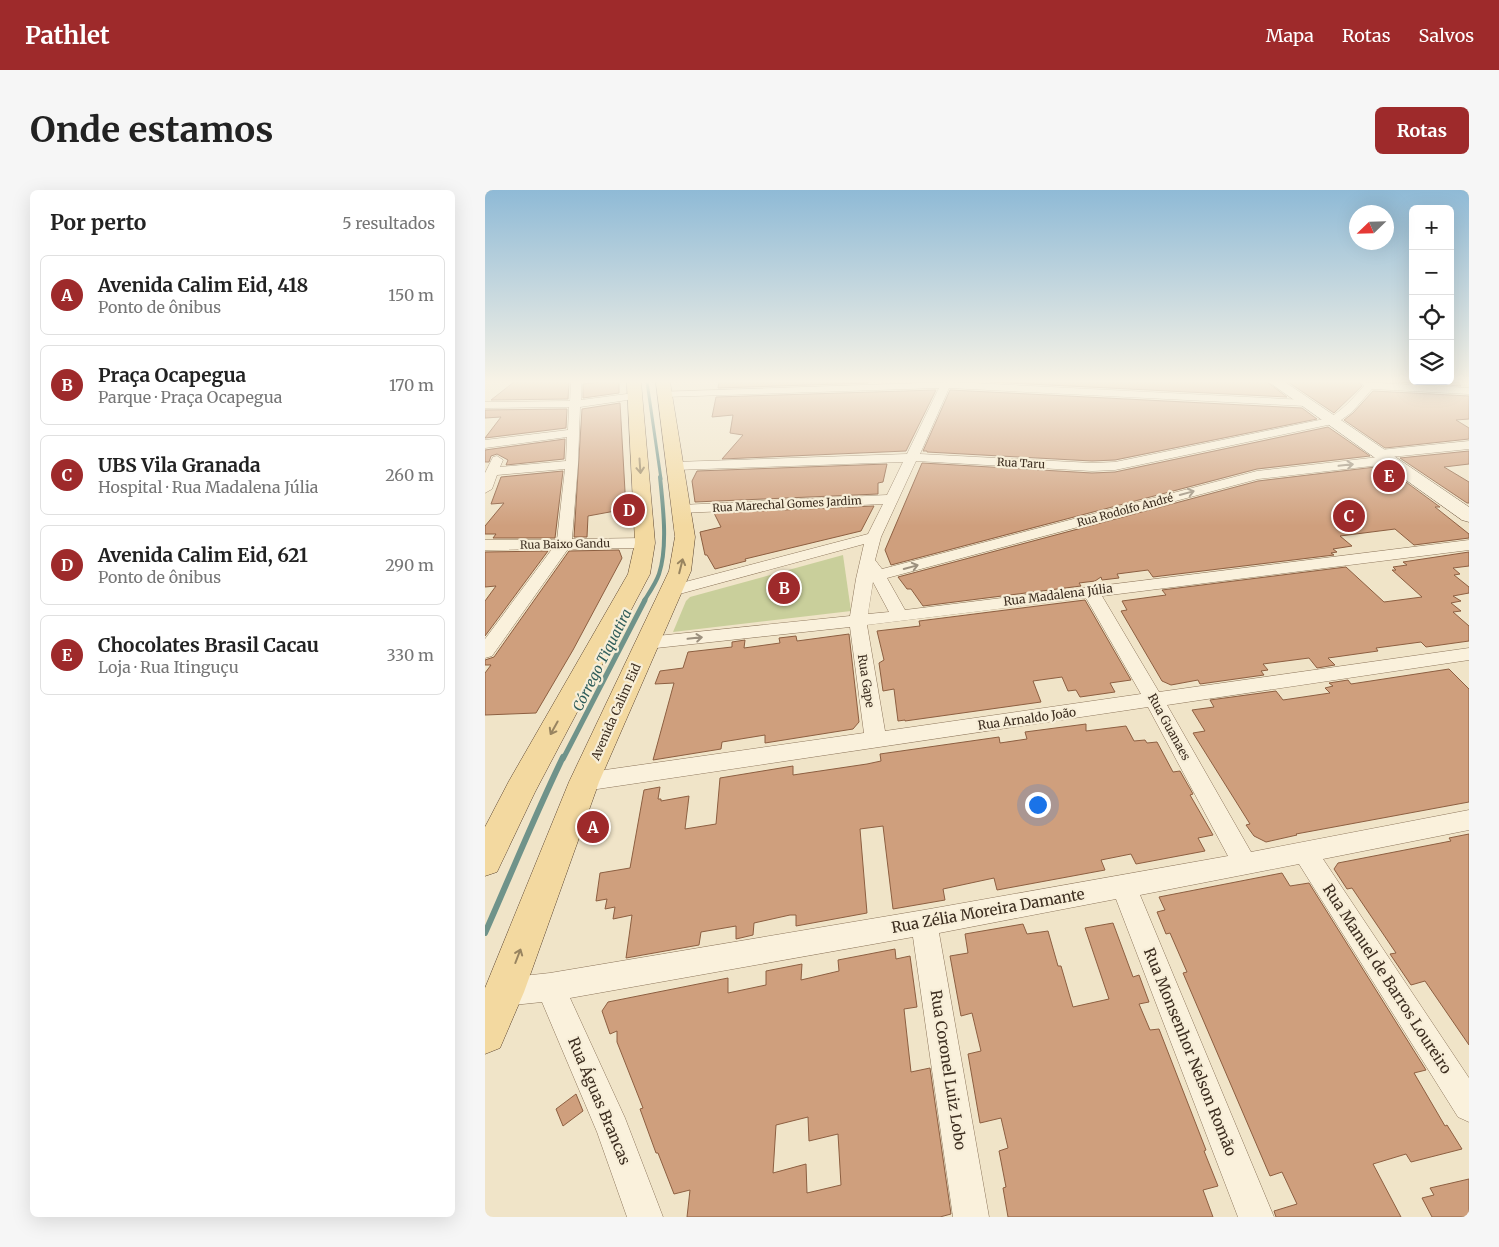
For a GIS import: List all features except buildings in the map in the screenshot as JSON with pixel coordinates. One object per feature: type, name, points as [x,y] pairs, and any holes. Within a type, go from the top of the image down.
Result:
[{"type":"main road","name":"Avenida Calim Eid","points":[[485,1033],[504,992],[584,782],[626,641],[645,543],[637,430]]},
{"type":"main road","name":"Avenida Calim Eid","points":[[485,861],[520,790],[626,641],[672,591],[680,571],[685,537],[670,430]]},
{"type":"main road","points":[[1345,430],[1469,516]]},
{"type":"street","points":[[485,652],[564,543],[572,464],[573,430]]},
{"type":"street","name":"Rua Gape","points":[[875,741],[858,621],[871,577],[867,558],[874,537],[925,430]]},
{"type":"street","name":"Rua Taru","points":[[675,466],[912,457],[1092,467],[1115,466],[1294,430]]},
{"type":"street","points":[[485,444],[573,433]]},
{"type":"street","points":[[485,489],[503,442]]},
{"type":"street","name":"Rua Rodolfo André","points":[[871,577],[1257,475],[1469,445]]},
{"type":"street","points":[[492,472],[572,464]]},
{"type":"street","name":"Rua Marechal Gomes Jardim","points":[[681,510],[892,499]]},
{"type":"street","points":[[672,591],[874,537]]},
{"type":"street","name":"Rua Baixo Gandu","points":[[485,545],[645,543]]},
{"type":"street","name":"Rua Madalena Júlia","points":[[626,641],[858,621],[1469,545]]},
{"type":"street","points":[[871,577],[899,615]]},
{"type":"street","name":"Rua Guanaes","points":[[1091,591],[1245,864]]},
{"type":"street","name":"Rua Arnaldo João","points":[[584,782],[1469,654]]},
{"type":"street","name":"Rua Zélia Moreira Damante","points":[[504,992],[550,987],[924,923],[1245,864],[1469,820]]},
{"type":"street","name":"Rua Manuel de Barros Loureiro","points":[[1305,852],[1469,1106]]},
{"type":"street","name":"Rua Monsenhor Nelson Romão","points":[[1124,886],[1256,1217]]},
{"type":"street","name":"Rua Coronel Luiz Lobo","points":[[924,923],[971,1217]]},
{"type":"street","name":"Rua Águas Brancas","points":[[550,987],[613,1130],[645,1217]]},
{"type":"green space","points":[[843,555],[851,611],[673,632],[686,601],[690,597]]},
{"type":"waterway","name":"Córrego Tiquatira","points":[[654,430],[661,479]]},
{"type":"waterway","name":"Córrego Tiquatira","points":[[644,601],[658,577],[662,563],[664,526],[660,477]]},
{"type":"waterway","name":"Córrego Tiquatira","points":[[563,759],[645,600]]},
{"type":"waterway","name":"Córrego Tiquatira","points":[[485,933],[563,757]]},
{"type":"place","name":"Chocolates Brasil Cacau","points":[[1389,476]]},
{"type":"place","name":"Avenida Calim Eid, 621","points":[[629,510]]},
{"type":"place","name":"UBS Vila Granada","points":[[1349,516]]},
{"type":"place","name":"Praça Ocapegua","points":[[784,588]]},
{"type":"place","name":"Avenida Calim Eid, 418","points":[[593,827]]}]
